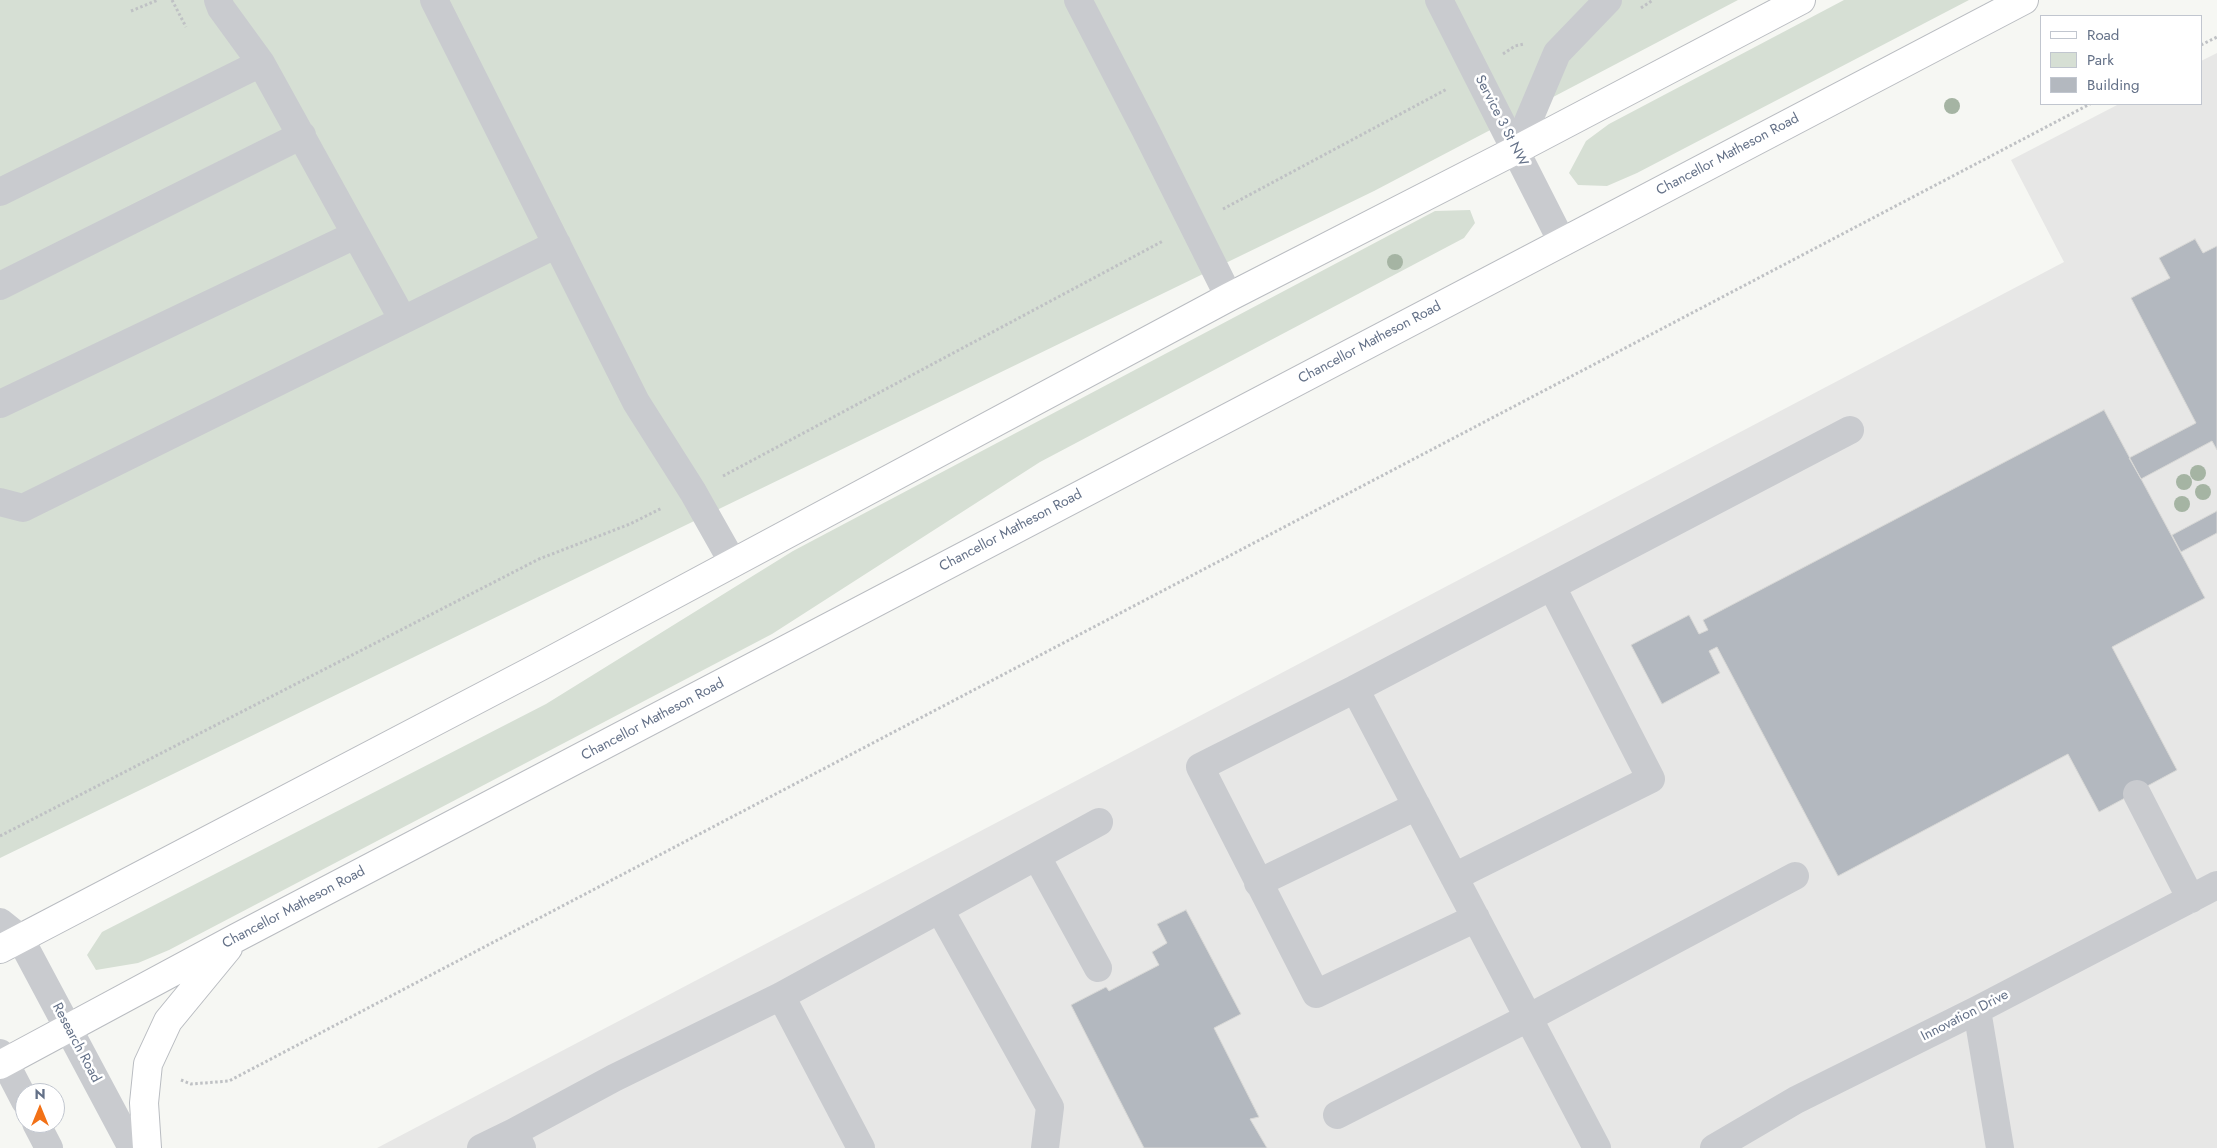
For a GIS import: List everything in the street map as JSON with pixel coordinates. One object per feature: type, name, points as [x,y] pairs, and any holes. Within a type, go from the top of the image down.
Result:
[{"type":"main road","points":[[7,936],[734,562],[1228,297],[1516,150],[1801,0]]},
{"type":"main road","name":"Chancellor Matheson Road","points":[[2,1060],[68,1029],[236,938],[2024,0]]},
{"type":"main road","points":[[148,1148],[144,1104],[148,1064],[168,1021],[236,938]]},
{"type":"street","points":[[218,0],[221,8],[261,63],[403,320]]},
{"type":"street","points":[[434,0],[636,402],[693,492],[734,562]]},
{"type":"street","points":[[1078,0],[1228,297]]},
{"type":"street","name":"Service 3 St NW","points":[[1439,0],[1562,242]]},
{"type":"street","points":[[1516,150],[1557,53],[1608,0]]},
{"type":"street","points":[[0,192],[261,63]]},
{"type":"street","points":[[0,286],[302,135]]},
{"type":"street","points":[[0,404],[355,235]]},
{"type":"street","points":[[0,502],[23,508],[557,244]]},
{"type":"street","points":[[1476,918],[1316,994],[1200,767],[1552,587],[1850,430]]},
{"type":"street","points":[[1454,877],[1651,779],[1552,587]]},
{"type":"street","points":[[1355,689],[1597,1148]]},
{"type":"street","points":[[2137,794],[2190,899]]},
{"type":"street","points":[[1258,883],[1417,806]]},
{"type":"street","points":[[481,1148],[518,1140],[614,1078],[781,996],[1099,822]]},
{"type":"street","points":[[1037,857],[1098,968]]},
{"type":"street","points":[[1337,1115],[1528,1018],[1795,876]]},
{"type":"street","name":"Innovation Drive","points":[[1714,1148],[1796,1100],[1978,1010],[2217,885]]},
{"type":"street","points":[[940,910],[1050,1107],[1045,1148]]},
{"type":"street","name":"Research Road","points":[[7,936],[68,1029],[132,1148]]},
{"type":"street","points":[[781,996],[861,1148]]},
{"type":"street","points":[[1978,1010],[2000,1148]]},
{"type":"street","points":[[2,1060],[15,1083]]},
{"type":"street","points":[[41,1133],[49,1148]]},
{"type":"path","points":[[131,11],[158,0]]},
{"type":"path","points":[[172,0],[186,27]]},
{"type":"path","points":[[2202,44],[2217,37]]},
{"type":"path","points":[[0,836],[539,559],[630,524],[693,492],[1476,73]]},
{"type":"path","points":[[148,1064],[191,1084],[229,1081],[2088,105]]},
{"type":"shaded area","points":[[2217,53],[2217,1148],[377,1148],[2064,262],[2011,160],[2117,105],[2202,105],[2202,60]]},
{"type":"green space","points":[[0,0],[1738,0],[1374,191],[0,858]]},
{"type":"green space","points":[[1844,0],[1969,0],[1637,173],[1607,186],[1578,185],[1569,173],[1586,141],[1609,124]]},
{"type":"green space","points":[[1470,210],[1475,223],[1464,238],[1040,462],[772,634],[169,950],[138,963],[96,970],[87,955],[102,932],[546,704],[793,551],[1435,211]]},
{"type":"building","points":[[2195,239],[2203,253],[2217,246],[2217,450],[2212,441],[2141,479],[2129,458],[2196,423],[2131,298],[2170,278],[2159,258]]},
{"type":"building","points":[[2104,410],[2205,598],[2112,647],[2177,770],[2099,812],[2068,754],[1838,876],[1717,647],[1709,651],[1720,673],[1662,704],[1631,645],[1689,615],[1699,634],[1708,630],[1703,620]]},
{"type":"building","points":[[2217,511],[2217,533],[2181,552],[2172,535]]},
{"type":"building","points":[[1186,910],[1241,1014],[1214,1028],[1259,1117],[1250,1119],[1267,1148],[1144,1148],[1071,1005],[1106,987],[1109,991],[1159,965],[1152,952],[1167,943],[1157,924]]}]
